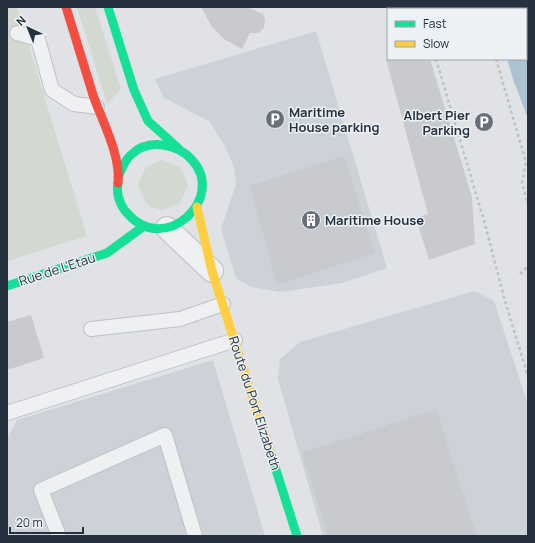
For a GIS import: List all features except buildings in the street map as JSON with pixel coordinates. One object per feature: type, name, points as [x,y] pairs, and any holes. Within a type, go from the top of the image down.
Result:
[{"type":"street","points":[[66,7],[97,107],[111,142],[118,177],[117,189],[120,201],[125,211],[134,220],[144,226],[167,228],[179,224],[189,217],[197,207],[202,194],[202,180],[198,167],[189,156],[148,121],[134,90],[108,7]]},
{"type":"street","points":[[118,177],[123,165],[131,155],[141,148],[153,144],[166,144],[178,148]]},
{"type":"street","name":"Route du Port Elizabeth","points":[[197,207],[212,271],[297,536]]},
{"type":"street","name":"Rue de L'Etau","points":[[7,286],[107,253],[144,226]]},
{"type":"street","points":[[167,228],[212,271]]},
{"type":"lane","points":[[17,33],[38,39],[52,90],[74,104],[97,107]]},
{"type":"lane","points":[[91,329],[180,318],[223,304]]},
{"type":"lane","points":[[7,413],[235,340]]},
{"type":"lane","points":[[59,536],[41,490],[165,435],[195,536]]},
{"type":"path","points":[[436,60],[485,224],[504,301],[528,376]]},
{"type":"path","points":[[496,60],[526,162],[522,183],[528,204]]},
{"type":"path","points":[[520,274],[528,266]]},
{"type":"shaded area","points":[[7,7],[17,7],[87,236],[7,261]]},
{"type":"shaded area","points":[[77,7],[95,7],[121,89],[107,104]]},
{"type":"shaded area","points":[[316,31],[387,268],[342,283],[282,292],[251,287],[236,278],[221,229],[236,184],[234,167],[225,146],[209,121],[164,98],[155,79]]},
{"type":"shaded area","points":[[161,160],[181,168],[188,185],[180,203],[163,210],[150,207],[145,202],[138,185],[146,167]]},
{"type":"shaded area","points":[[474,291],[494,301],[528,405],[528,536],[323,536],[278,379],[280,359],[300,342]]},
{"type":"shaded area","points":[[213,360],[265,536],[7,536],[7,439],[17,420]]},
{"type":"water","points":[[528,7],[528,119],[507,60],[527,60],[527,8],[492,8]]},
{"type":"traffic: fast","points":[[108,7],[134,90],[148,121],[178,148]]},
{"type":"traffic: fast","points":[[118,177],[127,159],[139,149],[147,146],[163,145],[179,150],[192,160],[201,175],[202,190],[197,205],[187,217],[174,225],[159,229],[143,225],[128,214],[119,200],[118,183]]},
{"type":"traffic: fast","points":[[7,286],[107,253],[144,226]]},
{"type":"traffic: fast","points":[[270,451],[297,536]]},
{"type":"traffic: slow","points":[[197,207],[212,271],[270,451]]},
{"type":"traffic: jam","points":[[66,7],[93,95],[114,150],[117,161],[118,183]]},
{"type":"place","name":"Maritime House parking","points":[[275,119]]},
{"type":"place","name":"Albert Pier Parking","points":[[484,122]]},
{"type":"place","name":"Maritime House","points":[[311,220]]}]
